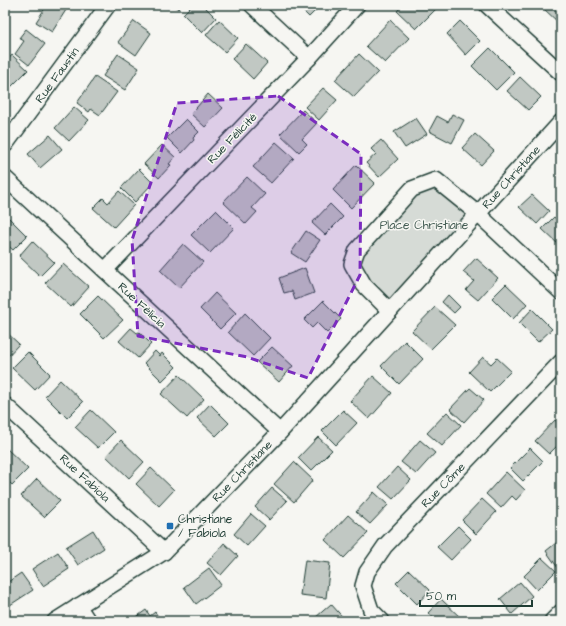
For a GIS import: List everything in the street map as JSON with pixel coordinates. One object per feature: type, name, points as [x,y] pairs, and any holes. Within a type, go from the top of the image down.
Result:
[{"type":"street","name":"Rue Faustin","points":[[5,145],[108,5]]},
{"type":"street","points":[[252,5],[309,58]]},
{"type":"street","name":"Rue Félicité","points":[[105,270],[309,58],[357,5]]},
{"type":"street","points":[[487,5],[561,73]]},
{"type":"street","name":"Rue Christiane","points":[[56,621],[164,552],[280,432],[561,122]]},
{"type":"street","name":"Rue Félicia","points":[[5,178],[280,432]]},
{"type":"street","name":"Rue Christiane","points":[[390,311],[364,285],[352,264],[356,250],[412,189],[436,180],[478,214]]},
{"type":"street","points":[[478,214],[561,292]]},
{"type":"street","name":"Rue Côme","points":[[382,621],[371,610],[363,586],[367,572],[385,546],[561,362]]},
{"type":"street","name":"Rue Fabiola","points":[[5,405],[164,552]]},
{"type":"street","points":[[78,606],[88,621]]},
{"type":"street","points":[[552,621],[561,612]]},
{"type":"highlighted area","points":[[278,96],[361,154],[360,275],[308,378],[247,357],[138,336],[132,240],[177,103]]},
{"type":"green space","name":"Place Christiane","points":[[436,180],[478,214],[390,311],[364,285],[357,250],[412,189]]},
{"type":"building","points":[[47,5],[57,5],[66,10],[52,32],[36,22]]},
{"type":"building","points":[[173,5],[182,5],[178,9]]},
{"type":"building","points":[[192,5],[203,5],[216,18],[202,33],[183,14]]},
{"type":"building","points":[[297,5],[321,5],[309,17]]},
{"type":"building","points":[[403,5],[440,5],[416,29],[397,11]]},
{"type":"building","points":[[546,5],[561,5],[560,24],[543,8]]},
{"type":"building","points":[[219,20],[238,38],[225,52],[206,35]]},
{"type":"building","points":[[390,20],[409,38],[385,63],[366,46]]},
{"type":"building","points":[[134,21],[151,33],[136,55],[118,42]]},
{"type":"building","points":[[460,21],[480,41],[466,55],[447,34]]},
{"type":"building","points":[[26,29],[45,44],[29,65],[15,54],[24,41],[19,38]]},
{"type":"building","points":[[246,44],[267,63],[253,79],[232,59]]},
{"type":"building","points":[[490,48],[514,72],[496,90],[472,66]]},
{"type":"building","points":[[118,54],[139,68],[125,90],[103,76]]},
{"type":"building","points":[[359,54],[378,72],[354,97],[335,80]]},
{"type":"building","points":[[12,55],[28,70],[7,91],[5,89],[5,63]]},
{"type":"building","points":[[95,77],[117,92],[100,115],[91,109],[89,112],[77,103]]},
{"type":"building","points":[[520,77],[541,97],[528,110],[507,91]]},
{"type":"building","points":[[323,88],[337,100],[319,120],[305,107]]},
{"type":"building","points":[[208,94],[223,108],[205,127],[191,114]]},
{"type":"building","points":[[74,107],[89,120],[69,141],[55,128]]},
{"type":"building","points":[[303,110],[317,123],[302,139],[307,144],[299,152],[280,134]]},
{"type":"building","points":[[452,114],[464,120],[452,143],[429,131],[437,116],[448,122]]},
{"type":"building","points":[[416,118],[427,134],[405,148],[394,132]]},
{"type":"building","points":[[186,119],[199,132],[182,153],[167,138]]},
{"type":"building","points":[[475,134],[494,151],[481,165],[462,148]]},
{"type":"building","points":[[50,135],[62,149],[40,168],[28,154]]},
{"type":"building","points":[[381,140],[398,159],[379,177],[366,163],[376,154],[371,149]]},
{"type":"building","points":[[276,142],[294,158],[271,183],[253,167]]},
{"type":"building","points":[[162,145],[175,157],[169,164],[171,165],[159,178],[144,164]]},
{"type":"building","points":[[356,165],[375,183],[351,208],[333,190]]},
{"type":"building","points":[[139,169],[153,183],[135,202],[121,188]]},
{"type":"building","points":[[247,177],[265,194],[252,208],[257,212],[246,224],[223,202]]},
{"type":"building","points":[[119,191],[134,205],[114,227],[93,208],[103,198],[108,203]]},
{"type":"building","points":[[532,195],[549,211],[537,224],[519,207]]},
{"type":"building","points":[[330,204],[343,217],[325,235],[312,223]]},
{"type":"building","points":[[216,210],[234,228],[210,253],[191,235]]},
{"type":"building","points":[[554,217],[561,223],[561,243],[559,245],[542,229]]},
{"type":"building","points":[[9,218],[27,236],[13,250],[5,243],[5,222]]},
{"type":"building","points":[[306,231],[320,240],[305,262],[291,253]]},
{"type":"building","points":[[32,241],[54,262],[40,276],[19,256]]},
{"type":"building","points":[[183,244],[203,262],[179,288],[160,270]]},
{"type":"building","points":[[476,258],[498,278],[478,300],[466,290],[474,281],[463,272]]},
{"type":"building","points":[[63,264],[89,287],[71,307],[45,283]]},
{"type":"building","points":[[305,268],[314,293],[295,300],[292,291],[284,293],[279,278]]},
{"type":"building","points":[[506,284],[527,304],[513,319],[492,298]]},
{"type":"building","points":[[215,293],[236,313],[220,329],[200,309]]},
{"type":"building","points":[[448,295],[460,307],[454,313],[442,302]]},
{"type":"building","points":[[98,296],[123,320],[104,338],[80,314]]},
{"type":"building","points":[[323,301],[341,319],[327,333],[317,323],[312,328],[304,320]]},
{"type":"building","points":[[435,307],[455,325],[431,349],[412,331]]},
{"type":"building","points":[[532,309],[552,329],[538,342],[519,323]]},
{"type":"building","points":[[245,313],[270,338],[253,356],[228,332]]},
{"type":"building","points":[[131,328],[137,333],[139,332],[151,344],[138,358],[119,341]]},
{"type":"building","points":[[5,331],[19,344],[5,359]]},
{"type":"building","points":[[405,341],[423,359],[399,384],[381,366]]},
{"type":"building","points":[[272,347],[293,366],[279,382],[257,362]]},
{"type":"building","points":[[155,351],[160,356],[162,353],[176,367],[162,381],[144,363]]},
{"type":"building","points":[[28,352],[50,374],[35,390],[12,368]]},
{"type":"building","points":[[483,357],[491,364],[497,358],[511,371],[490,392],[469,372]]},
{"type":"building","points":[[179,375],[204,399],[187,418],[161,394]]},
{"type":"building","points":[[373,376],[392,393],[369,419],[350,401]]},
{"type":"building","points":[[60,380],[83,402],[67,418],[45,396]]},
{"type":"building","points":[[470,388],[484,400],[464,422],[450,409]]},
{"type":"building","points":[[210,404],[229,423],[216,436],[197,418]]},
{"type":"building","points":[[91,410],[114,432],[98,448],[75,427]]},
{"type":"building","points":[[343,410],[357,423],[336,445],[322,431]]},
{"type":"building","points":[[447,412],[461,425],[442,446],[427,433]]},
{"type":"building","points":[[555,420],[561,426],[561,442],[549,454],[535,441]]},
{"type":"building","points":[[318,437],[332,450],[311,471],[298,458]]},
{"type":"building","points":[[121,440],[144,462],[129,478],[106,456]]},
{"type":"building","points":[[420,440],[435,453],[416,474],[401,462]]},
{"type":"building","points":[[5,447],[28,469],[12,485],[5,478]]},
{"type":"building","points":[[530,448],[543,461],[523,481],[510,468]]},
{"type":"building","points":[[294,462],[313,480],[294,502],[274,484]]},
{"type":"building","points":[[397,467],[411,480],[393,499],[379,487]]},
{"type":"building","points":[[151,468],[174,490],[159,506],[136,484]]},
{"type":"building","points":[[506,472],[525,490],[516,500],[512,496],[501,508],[486,494]]},
{"type":"building","points":[[37,479],[60,501],[44,517],[21,496]]},
{"type":"building","points":[[272,488],[287,501],[269,520],[255,507]]},
{"type":"building","points":[[374,492],[388,505],[370,524],[356,512]]},
{"type":"building","points":[[482,499],[496,512],[476,534],[462,520]]},
{"type":"building","points":[[251,514],[265,526],[247,546],[234,534]]},
{"type":"building","points":[[348,515],[368,533],[344,558],[325,540]]},
{"type":"building","points":[[458,526],[471,539],[451,560],[437,547]]},
{"type":"building","points":[[93,530],[104,548],[78,565],[66,547]]},
{"type":"building","points":[[561,539],[561,565],[558,568],[546,551]]},
{"type":"building","points":[[224,543],[238,556],[221,575],[207,563]]},
{"type":"building","points":[[58,552],[69,569],[43,586],[32,569]]},
{"type":"building","points":[[542,558],[556,571],[537,590],[524,576]]},
{"type":"building","points":[[305,560],[330,563],[326,598],[300,595]]},
{"type":"building","points":[[209,568],[221,585],[196,604],[184,587]]},
{"type":"building","points":[[409,570],[430,590],[417,604],[396,583]]},
{"type":"building","points":[[21,573],[33,590],[7,607],[5,605],[5,584]]},
{"type":"building","points":[[520,582],[532,596],[512,614],[500,599]]},
{"type":"building","points":[[441,599],[462,619],[461,621],[437,621],[428,613]]},
{"type":"building","points":[[331,604],[346,621],[318,621],[315,618]]},
{"type":"building","points":[[146,610],[150,616],[155,612],[161,621],[131,621]]},
{"type":"place","name":"Christiane / Fabiola","points":[[170,526]]}]
